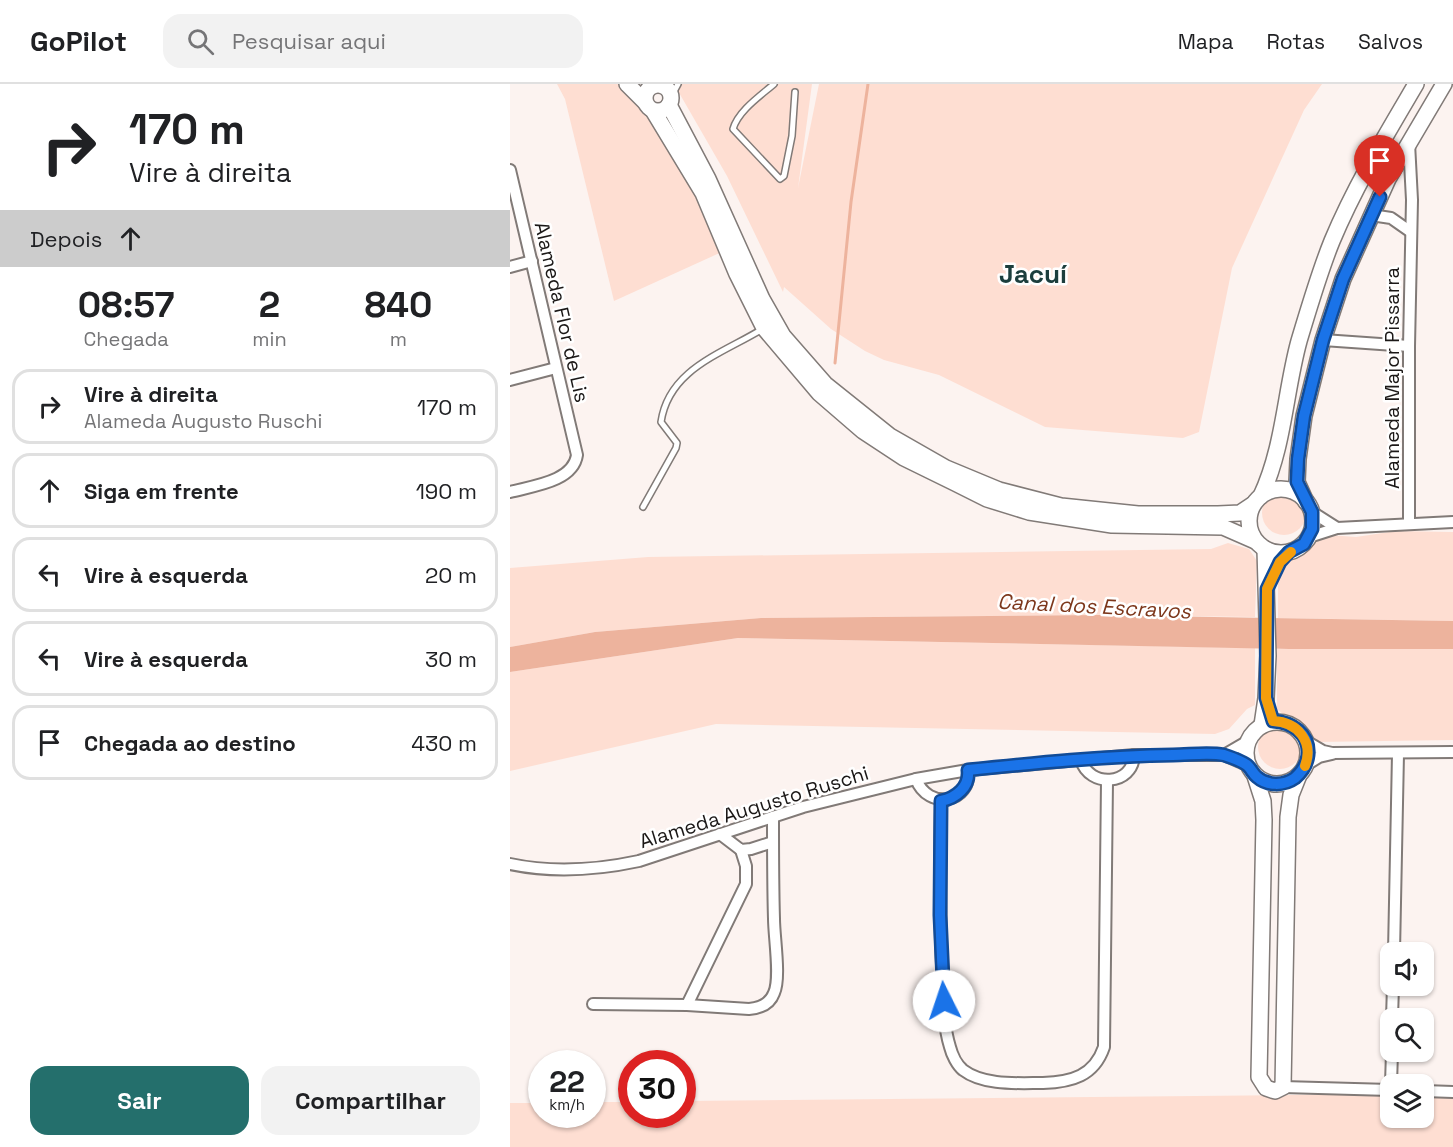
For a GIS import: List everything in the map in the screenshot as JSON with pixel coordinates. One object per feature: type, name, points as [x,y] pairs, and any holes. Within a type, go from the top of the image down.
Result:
[{"type":"street","points":[[627,84],[650,107],[663,110],[664,89]]},
{"type":"street","points":[[1268,723],[1266,698],[1267,589],[1260,545],[1249,528],[1248,520],[1267,482],[1277,451],[1292,368],[1310,305],[1332,242],[1359,182],[1416,84]]},
{"type":"street","points":[[664,89],[649,88],[645,93],[650,107],[702,193],[737,274],[764,328],[812,387],[863,431],[904,458],[987,499],[1029,512],[1112,525],[1223,527],[1273,553],[1297,549],[1309,537],[1312,529],[1309,507],[1297,482],[1298,459],[1304,416],[1323,340],[1343,279],[1371,215],[1409,141],[1443,84]]},
{"type":"street","points":[[664,89],[708,178],[762,299],[783,336],[825,384],[890,436],[946,468],[999,490],[1061,506],[1138,514],[1240,513],[1274,490],[1288,490],[1295,492],[1309,507],[1337,528]]},
{"type":"street","name":"Alameda Major Pissarra","points":[[1409,141],[1412,200],[1409,524]]},
{"type":"street","name":"Alameda Flor de Lis","points":[[510,170],[575,447],[576,462],[567,473],[556,479],[510,492]]},
{"type":"street","points":[[1371,215],[1391,218],[1411,232]]},
{"type":"street","points":[[510,267],[532,261]]},
{"type":"street","points":[[1323,340],[1409,346]]},
{"type":"street","points":[[510,380],[556,368]]},
{"type":"street","points":[[1309,537],[1337,528],[1453,522]]},
{"type":"street","points":[[1267,589],[1280,562],[1289,552]]},
{"type":"street","points":[[1380,1090],[1283,1087],[1278,1091],[1271,1091],[1263,1085],[1259,1077],[1264,820],[1263,801],[1245,753],[1253,732],[1268,723],[1283,722],[1293,726],[1306,741],[1323,751],[1332,753],[1453,752]]},
{"type":"street","points":[[1224,755],[1248,741]]},
{"type":"street","points":[[1283,1087],[1288,817],[1291,795],[1308,757],[1306,741]]},
{"type":"street","points":[[1251,770],[1263,781],[1272,784],[1291,781],[1319,757],[1332,753]]},
{"type":"street","points":[[1394,942],[1398,754]]},
{"type":"street","points":[[1081,760],[1091,776],[1107,781],[1125,775],[1134,761],[1134,755]]},
{"type":"street","name":"Alameda Augusto Ruschi","points":[[510,864],[525,867],[582,869],[621,865],[803,807],[916,779],[968,770],[1134,755],[1224,755],[1251,770]]},
{"type":"street","points":[[916,779],[925,794],[941,801],[952,798],[962,791],[969,777],[968,770]]},
{"type":"street","points":[[941,801],[940,915],[945,1022],[955,1061],[963,1070],[972,1075],[996,1082],[1065,1082],[1081,1076],[1100,1058],[1104,1047],[1107,781]]},
{"type":"street","points":[[593,1004],[759,1008],[769,1001],[774,994],[776,978],[773,817]]},
{"type":"street","points":[[687,1005],[746,884],[746,866],[741,850],[720,834]]},
{"type":"street","points":[[741,850],[773,842]]},
{"type":"street","points":[[1434,1091],[1453,1092]]},
{"type":"lane","points":[[774,84],[748,107],[736,121],[733,129],[777,178],[782,179],[792,136],[795,92]]},
{"type":"lane","points":[[643,507],[676,448],[677,443],[661,422],[664,408],[671,395],[694,367],[764,328]]},
{"type":"shaded area","points":[[557,84],[622,84],[686,170],[724,251],[614,301],[565,99]]},
{"type":"shaded area","points":[[674,84],[812,84],[798,188],[819,84],[1322,84],[1304,110],[1232,268],[1199,432],[1183,438],[1045,427],[939,375],[884,360],[865,351],[831,329],[784,287],[783,292],[727,176]]},
{"type":"shaded area","points":[[1284,491],[1299,498],[1306,513],[1299,528],[1284,535],[1269,528],[1262,513],[1269,498]]},
{"type":"shaded area","points":[[1396,531],[1453,532],[1453,621],[1278,618],[1278,564],[1329,535],[1356,537]]},
{"type":"shaded area","points":[[1228,543],[1249,549],[1257,561],[1255,617],[1098,615],[761,618],[595,632],[510,647],[510,568],[648,557],[1211,549]]},
{"type":"shaded area","points":[[1098,615],[1453,621],[1453,649],[1289,649],[738,638],[510,672],[510,647],[595,632],[761,618]]},
{"type":"shaded area","points":[[738,638],[1255,648],[1255,705],[1247,709],[1229,729],[1215,734],[716,724],[510,771],[510,672]]},
{"type":"shaded area","points":[[1277,649],[1453,649],[1453,740],[1316,742],[1277,709]]},
{"type":"shaded area","points":[[1280,725],[1289,726],[1296,731],[1301,738],[1301,756],[1296,763],[1289,768],[1280,769],[1271,768],[1264,763],[1259,756],[1258,747],[1259,738],[1264,731],[1271,726]]},
{"type":"shaded area","points":[[1453,1093],[1453,1147],[510,1147],[510,1103],[528,1103],[528,1128],[606,1128],[606,1102],[618,1102],[618,1128],[696,1128],[696,1101],[1380,1094],[1380,1128],[1434,1128],[1434,1094]]},
{"type":"waterway","points":[[835,363],[851,202],[868,84]]},
{"type":"slow traffic","points":[[1291,552],[1280,562],[1267,589],[1266,698],[1273,721],[1293,726],[1306,741],[1308,757],[1305,766]]},
{"type":"district","name":"Jacuí","points":[[1033,274]]},
{"type":"route","points":[[944,1001],[940,915],[941,801],[952,798],[962,791],[969,777],[968,770],[1134,755],[1224,755],[1247,765],[1255,776],[1263,781],[1282,784],[1299,775],[1306,765],[1308,757],[1306,741],[1293,726],[1273,721],[1266,698],[1267,589],[1280,562],[1289,552],[1304,544],[1312,529],[1312,512],[1297,482],[1304,416],[1323,340],[1343,279],[1380,197]]},
{"type":"water label","name":"Canal dos Escravos","points":[[1094,606]]}]
